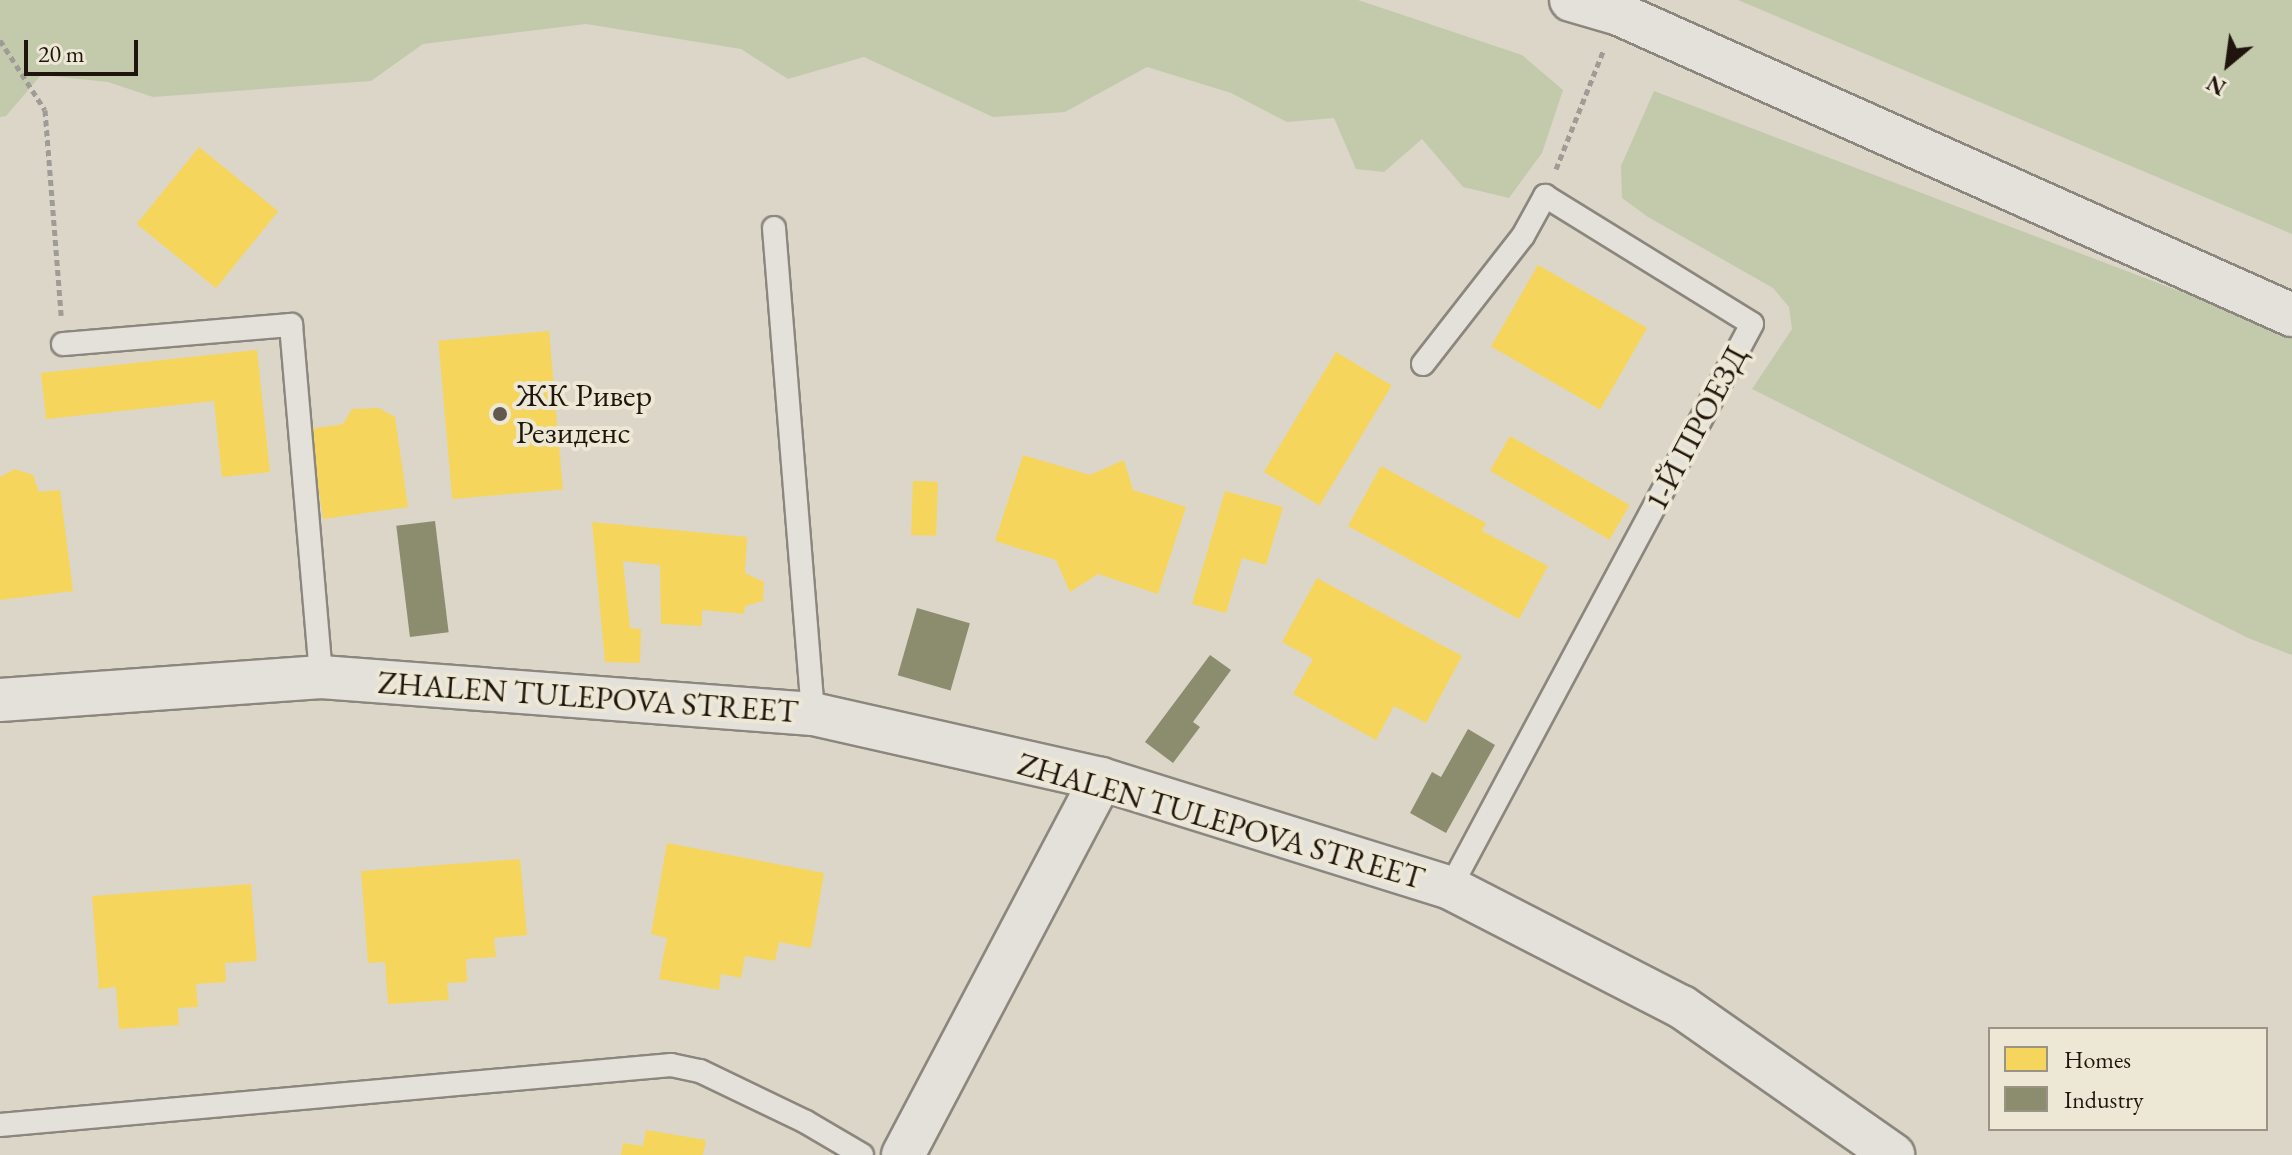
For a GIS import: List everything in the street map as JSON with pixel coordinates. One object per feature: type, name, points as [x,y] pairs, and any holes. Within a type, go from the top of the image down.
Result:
[{"type":"street","points":[[1571,0],[1619,14],[2292,315]]},
{"type":"street","name":"ZHALEN TULEPOVA STREET","points":[[0,700],[321,677],[813,714],[1101,779],[1450,888],[1682,1007],[1893,1155]]},
{"type":"street","points":[[903,1155],[1101,779]]},
{"type":"lane","points":[[1423,364],[1523,236],[1545,196]]},
{"type":"lane","name":"1-Й ПРОЕЗД","points":[[1450,888],[1752,324],[1545,196]]},
{"type":"lane","points":[[774,228],[813,714]]},
{"type":"lane","points":[[63,344],[291,325],[321,677]]},
{"type":"lane","points":[[0,1125],[671,1065],[700,1071],[726,1083],[862,1155]]},
{"type":"path","points":[[1545,196],[1619,14]]},
{"type":"path","points":[[0,40],[45,110],[63,344]]},
{"type":"green space","points":[[0,0],[1358,0],[1522,55],[1563,90],[1542,153],[1509,198],[1463,187],[1422,139],[1384,172],[1356,169],[1334,118],[1287,122],[1231,93],[1147,67],[1065,112],[993,117],[864,57],[788,79],[741,49],[586,24],[423,44],[371,81],[153,97],[108,82],[41,75],[6,116],[0,117]]},
{"type":"green space","points":[[1738,0],[2292,0],[2292,234]]},
{"type":"green space","points":[[1654,91],[2292,334],[2292,655],[2248,638],[1752,389],[1792,329],[1789,307],[1773,288],[1648,217],[1622,198],[1621,166]]},
{"type":"building: Homes","points":[[199,147],[278,211],[216,288],[137,224]]},
{"type":"building: Homes","points":[[1538,265],[1647,328],[1600,409],[1491,346]]},
{"type":"building: Homes","name":"ЖК Ривер Резиденс","points":[[549,331],[563,489],[452,499],[438,341]]},
{"type":"building: Homes","points":[[257,350],[270,472],[222,477],[214,401],[46,419],[41,373]]},
{"type":"building: Homes","points":[[1336,352],[1392,385],[1320,505],[1264,472]]},
{"type":"building: Homes","points":[[379,408],[395,417],[408,507],[323,519],[310,429],[343,424],[352,409]]},
{"type":"building: Homes","points":[[1510,436],[1630,505],[1610,540],[1490,471]]},
{"type":"building: Homes","points":[[1023,455],[1090,475],[1124,460],[1133,490],[1186,507],[1158,594],[1098,574],[1070,592],[1056,560],[995,541]]},
{"type":"building: Homes","points":[[1381,466],[1486,523],[1482,531],[1548,566],[1519,619],[1348,526]]},
{"type":"building: Homes","points":[[15,469],[33,475],[39,492],[60,490],[73,591],[0,600],[0,477]]},
{"type":"building: Homes","points":[[913,481],[938,482],[936,536],[911,535]]},
{"type":"building: Homes","points":[[1225,491],[1283,507],[1266,565],[1242,558],[1226,613],[1192,604]]},
{"type":"building: Homes","points":[[592,522],[747,537],[745,573],[764,582],[763,601],[745,606],[744,614],[702,610],[702,626],[661,624],[660,565],[623,561],[630,628],[641,629],[640,663],[605,662]]},
{"type":"building: Homes","points":[[1317,578],[1462,656],[1426,723],[1394,706],[1376,740],[1293,694],[1313,659],[1282,642]]},
{"type":"building: Homes","points":[[667,843],[824,873],[811,948],[779,942],[775,961],[745,956],[741,978],[721,974],[719,990],[659,979],[667,938],[651,934]]},
{"type":"building: Homes","points":[[520,859],[527,935],[494,938],[496,957],[466,959],[467,982],[447,983],[449,1000],[388,1004],[385,962],[368,963],[361,871]]},
{"type":"building: Homes","points":[[251,884],[257,961],[225,963],[226,982],[196,984],[198,1007],[178,1008],[179,1025],[119,1029],[116,987],[99,989],[92,896]]},
{"type":"building: Homes","points":[[646,1130],[706,1140],[703,1155],[621,1155],[623,1143],[643,1146]]},
{"type":"building: Industry","points":[[435,521],[449,632],[410,637],[396,526]]},
{"type":"building: Industry","points":[[917,608],[970,623],[951,690],[898,675]]},
{"type":"building: Industry","points":[[1210,655],[1231,670],[1193,722],[1200,727],[1173,763],[1145,742]]},
{"type":"building: Industry","points":[[1468,729],[1495,745],[1446,833],[1410,813],[1432,772],[1441,777]]},
{"type":"place","name":"ЖК Ривер Резиденс","points":[[500,414]]}]
